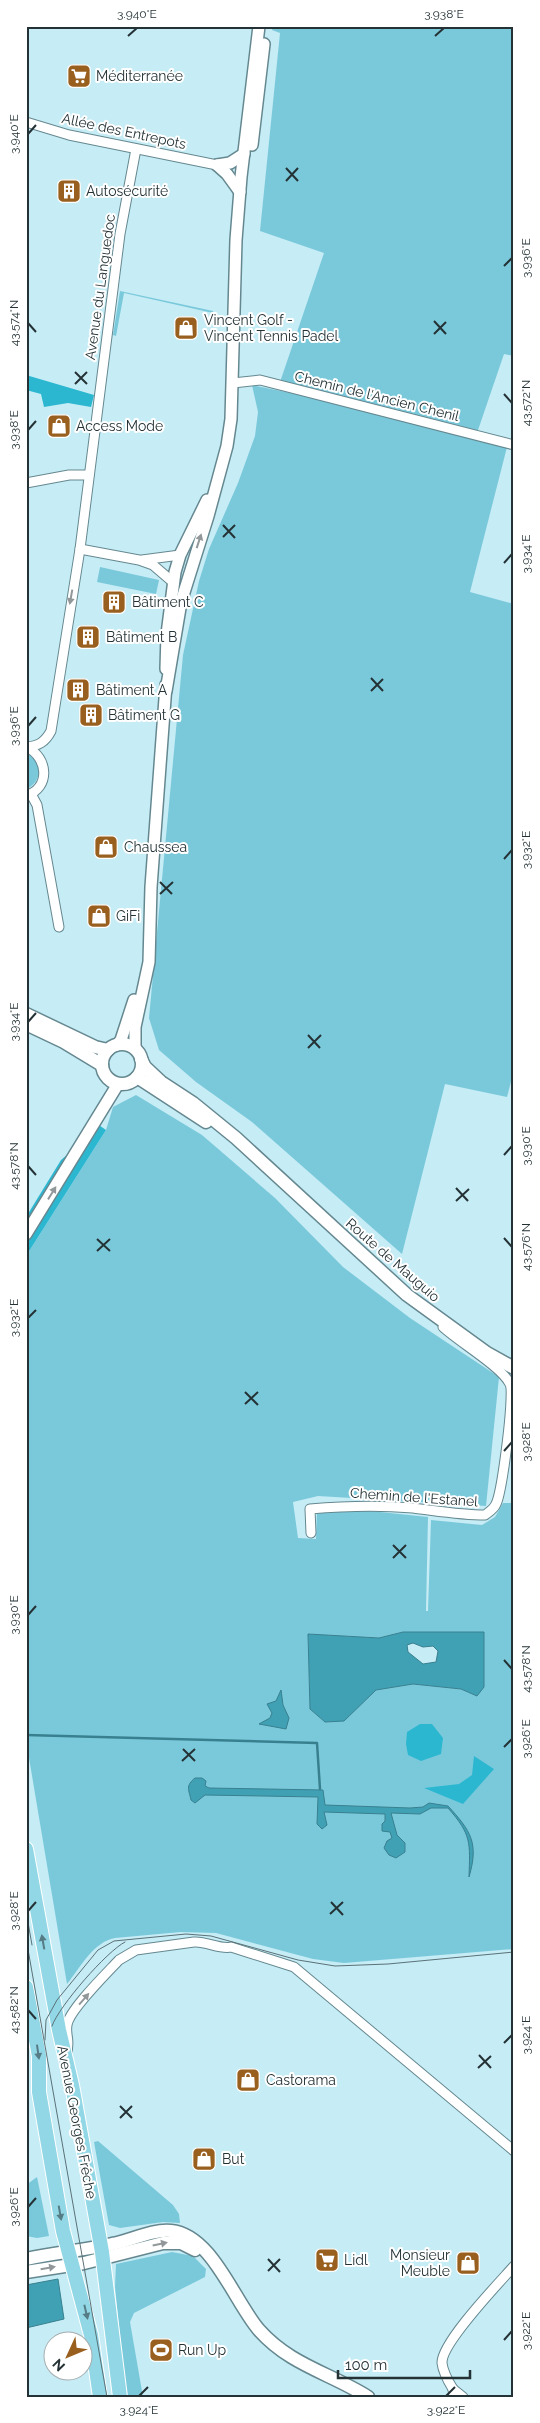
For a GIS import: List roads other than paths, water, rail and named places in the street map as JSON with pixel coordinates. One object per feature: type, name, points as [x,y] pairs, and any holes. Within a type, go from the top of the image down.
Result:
[{"type":"main road","points":[[26,1014],[94,1047],[130,1046],[138,1054],[142,1066],[137,1077],[128,1083],[118,1084],[107,1077],[102,1065],[64,1042],[26,1024]]},
{"type":"main road","points":[[102,1065],[113,1047]]},
{"type":"main road","name":"Route de Mauguio","points":[[138,1054],[145,1067],[161,1082],[193,1103],[263,1163],[407,1295],[487,1353],[514,1368]]},
{"type":"main road","name":"Route de Mauguio","points":[[137,1077],[263,1163]]},
{"type":"main road","name":"Avenue Georges Frêche","points":[[26,1849],[81,2131],[102,2252],[120,2397]]},
{"type":"main road","name":"Avenue Georges Frêche","points":[[26,1987],[39,2056],[39,2092],[69,2258],[84,2305],[91,2335],[100,2397]]},
{"type":"main road","points":[[102,2252],[170,2231],[195,2240],[214,2260],[244,2311],[260,2331],[306,2366],[368,2397]]},
{"type":"main road","points":[[26,2272],[69,2258],[173,2242],[194,2249],[208,2264],[239,2315],[260,2341],[302,2372],[354,2397]]},
{"type":"main road","points":[[26,2259],[69,2258]]},
{"type":"street","points":[[166,691],[173,660],[181,602],[208,516],[226,446],[233,383],[234,266],[244,154],[259,26]]},
{"type":"street","points":[[241,185],[248,180],[266,26]]},
{"type":"street","name":"Allée des Entrepots","points":[[26,122],[68,135],[221,165]]},
{"type":"street","name":"Avenue du Languedoc","points":[[26,747],[38,745],[46,740],[51,731],[80,550],[120,234],[136,149]]},
{"type":"street","points":[[241,185],[221,165],[244,154]]},
{"type":"street","name":"Chemin de l'Ancien Chenil","points":[[233,383],[260,380],[514,445]]},
{"type":"street","points":[[26,483],[69,475],[88,475]]},
{"type":"street","points":[[138,1054],[135,1027],[149,962],[148,935],[166,691],[167,634],[180,555],[215,485]]},
{"type":"street","points":[[80,550],[139,560],[153,565],[174,583]]},
{"type":"street","points":[[139,560],[180,555]]},
{"type":"street","points":[[176,630],[175,616],[181,584],[180,555]]},
{"type":"street","points":[[174,583],[180,572],[193,559]]},
{"type":"street","points":[[26,747],[39,756],[44,770],[41,784],[29,795],[37,805],[59,927]]},
{"type":"street","points":[[113,1047],[121,1040],[136,996],[148,935]]},
{"type":"street","points":[[26,1234],[118,1084]]},
{"type":"street","points":[[407,1295],[449,1333],[499,1370],[510,1383],[513,1391],[513,1407]]},
{"type":"street","name":"Chemin de l'Estanel","points":[[311,1533],[310,1509],[340,1506],[413,1508],[460,1515],[486,1516],[495,1506],[502,1487],[507,1429],[513,1407]]},
{"type":"street","points":[[66,2059],[70,2044],[67,2026],[71,2014],[119,1960],[128,1953],[136,1950],[194,1942],[203,1942],[227,1948],[231,1947],[294,1967],[514,2151]]},
{"type":"street","points":[[463,2397],[454,2393],[442,2362],[445,2352],[465,2323],[514,2266]]},
{"type":"waterway","points":[[26,1735],[317,1743],[320,1789]]},
{"type":"tram line","points":[[26,1911],[32,1945]]},
{"type":"tram line","points":[[45,2040],[46,2020],[57,2000],[98,1950],[114,1941],[186,1934],[211,1936],[298,1960],[335,1966],[388,1964],[514,1952]]},
{"type":"tram line","points":[[26,1938],[107,2397]]},
{"type":"tram line","points":[[52,2026],[56,2017],[84,1980],[107,1956],[125,1942]]},
{"type":"place","name":"Méditerranée","points":[[79,76]]},
{"type":"place","name":"Autosécurité","points":[[69,191]]},
{"type":"place","name":"Vincent Golf - Vincent Tennis Padel","points":[[186,328]]},
{"type":"place","name":"Access Mode","points":[[59,426]]},
{"type":"place","name":"Bâtiment C","points":[[114,602]]},
{"type":"place","name":"Bâtiment B","points":[[88,637]]},
{"type":"place","name":"Bâtiment A","points":[[78,690]]},
{"type":"place","name":"Bâtiment G","points":[[91,715]]},
{"type":"place","name":"Chaussea","points":[[106,847]]},
{"type":"place","name":"GiFi","points":[[99,916]]},
{"type":"place","name":"Castorama","points":[[248,2080]]},
{"type":"place","name":"But","points":[[204,2159]]},
{"type":"place","name":"Lidl","points":[[327,2260]]},
{"type":"place","name":"Monsieur Meuble","points":[[468,2263]]},
{"type":"place","name":"Run Up","points":[[161,2350]]}]
